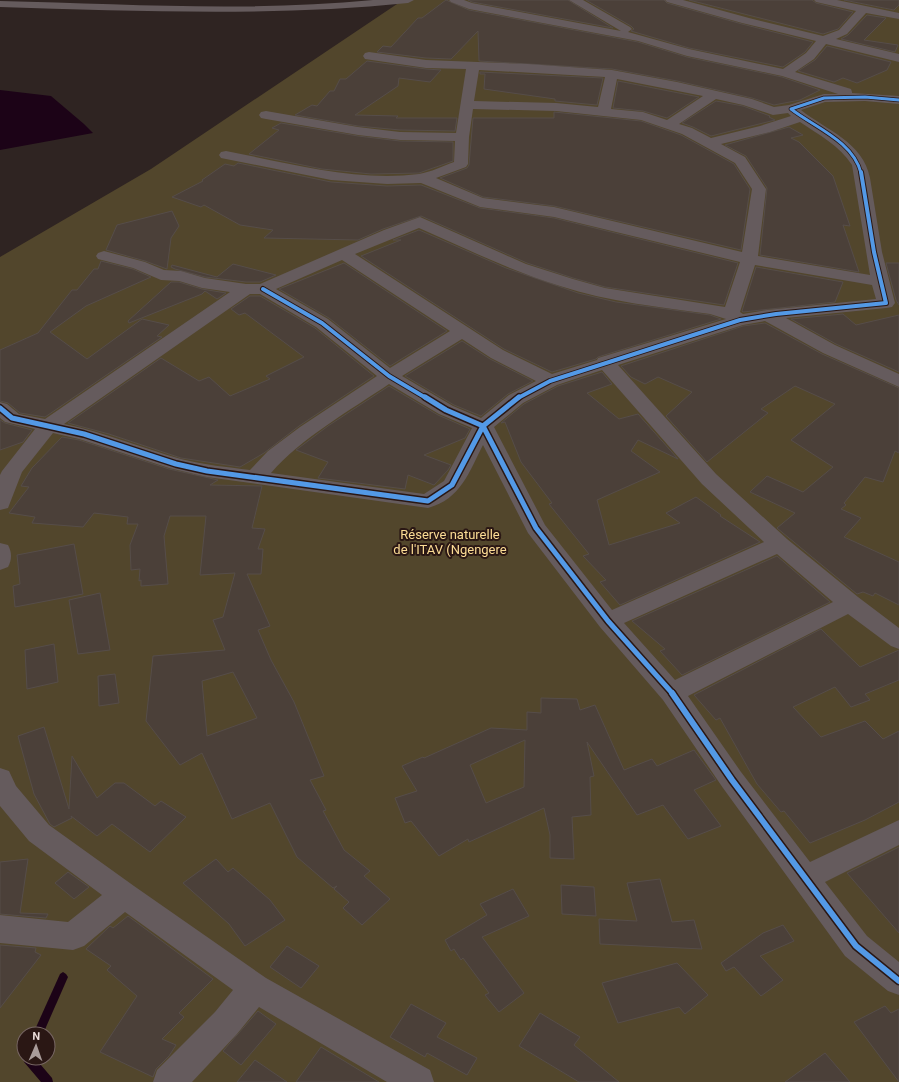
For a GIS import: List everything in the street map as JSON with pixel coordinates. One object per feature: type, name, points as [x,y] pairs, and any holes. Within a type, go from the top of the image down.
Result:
[{"type":"street","points":[[0,4],[251,10],[361,6],[408,0]]},
{"type":"street","points":[[455,0],[469,6],[640,38],[687,52],[785,73],[865,97]]},
{"type":"street","points":[[575,0],[640,38]]},
{"type":"street","points":[[671,0],[746,21],[899,58]]},
{"type":"street","points":[[820,0],[899,16]]},
{"type":"street","points":[[785,73],[810,56],[823,40],[843,32],[863,9]]},
{"type":"street","points":[[0,408],[12,418],[90,436],[176,464],[255,478],[428,501],[452,484],[483,426],[516,399],[550,381],[736,317],[892,305],[878,281],[860,165],[846,148],[824,131],[796,113],[773,111],[747,102],[677,86],[612,74],[528,68],[426,64],[369,56]]},
{"type":"street","points":[[226,155],[338,176],[387,180],[423,178],[461,164],[462,137],[473,66]]},
{"type":"street","points":[[604,112],[612,74]]},
{"type":"street","points":[[668,124],[713,95]]},
{"type":"street","points":[[709,143],[764,129],[824,98],[865,97],[899,100]]},
{"type":"street","points":[[468,105],[556,107],[643,116],[687,132],[740,160],[759,189],[749,259],[736,317]]},
{"type":"street","points":[[266,116],[358,131],[400,136],[462,137]]},
{"type":"street","points":[[423,178],[480,202],[554,212],[749,259],[878,281]]},
{"type":"street","points":[[0,503],[12,471],[48,426],[254,289],[344,254],[390,233],[420,222],[520,267],[567,283],[611,294],[686,305],[736,317]]},
{"type":"street","points":[[344,254],[401,290],[461,332],[497,354],[550,381]]},
{"type":"street","points":[[104,256],[139,265],[161,275],[181,276],[202,282],[254,289],[322,323],[389,376],[446,410],[483,426],[536,528],[608,621],[672,693],[732,780],[856,946],[899,981]]},
{"type":"street","points":[[767,314],[829,349],[899,381]]},
{"type":"street","points":[[255,478],[275,454],[307,431],[389,376],[461,332]]},
{"type":"street","points":[[605,362],[709,479],[779,544],[850,603],[899,640]]},
{"type":"street","points":[[608,621],[779,544]]},
{"type":"street","points":[[0,550],[0,562]]},
{"type":"street","points":[[672,693],[850,603]]},
{"type":"street","points":[[0,779],[4,792],[39,833],[255,988],[409,1080]]},
{"type":"street","points":[[806,878],[899,832]]},
{"type":"street","points":[[0,929],[73,936],[124,895]]},
{"type":"street","points":[[169,1082],[226,1023],[255,988]]},
{"type":"green space","name":"Réserve naturelle de l'ITAV (Ngengere","points":[[403,0],[899,0],[899,1082],[0,1082],[0,257],[151,169]]},
{"type":"shaded area","points":[[0,90],[51,96],[93,133],[0,150]]},
{"type":"building","points":[[446,0],[469,10],[638,42],[687,57],[782,77],[820,90],[800,100],[774,105],[752,98],[677,81],[612,69],[479,61],[478,31],[451,59],[426,58],[377,52],[383,46],[391,47],[418,18],[422,18]]},
{"type":"building","points":[[468,0],[568,0],[613,28],[472,2]]},
{"type":"building","points":[[586,0],[664,0],[667,3],[813,42],[805,52],[783,67],[689,48],[631,31],[634,29],[631,26]]},
{"type":"building","points":[[689,0],[812,0],[816,3],[853,12],[838,29],[823,34]]},
{"type":"building","points":[[844,0],[899,0],[899,5],[894,10]]},
{"type":"building","points":[[867,15],[886,18],[864,40],[898,45],[895,52],[841,39],[848,35]]},
{"type":"building","points":[[827,46],[891,62],[887,70],[857,83],[843,78],[834,82],[798,71],[815,60]]},
{"type":"building","points":[[367,61],[441,70],[430,82],[399,78],[398,86],[355,115],[398,116],[396,118],[457,118],[455,131],[400,130],[358,126],[295,115],[312,105],[317,106],[330,91],[334,91],[340,79],[346,79]]},
{"type":"building","points":[[480,72],[603,78],[597,105],[555,101],[555,99],[484,89],[485,74],[480,74]]},
{"type":"building","points":[[618,81],[699,97],[667,118],[643,111],[613,108]]},
{"type":"building","points":[[716,101],[743,106],[770,116],[769,117],[775,120],[711,136],[682,123]]},
{"type":"building","points":[[554,112],[641,121],[681,135],[734,164],[750,189],[741,250],[554,206],[483,197],[440,178],[467,168],[469,165],[473,118],[554,118]]},
{"type":"building","points":[[281,123],[358,136],[400,141],[453,142],[453,161],[419,173],[371,174],[322,169],[249,154],[279,130],[272,128]]},
{"type":"building","points":[[789,127],[803,135],[791,138],[799,142],[833,176],[850,226],[843,225],[859,272],[760,255],[767,188],[746,156],[725,145]]},
{"type":"building","points":[[238,163],[331,182],[387,186],[421,185],[480,208],[554,218],[738,263],[724,305],[605,287],[573,278],[527,263],[421,216],[383,229],[358,240],[264,238],[273,230],[240,225],[204,205],[201,207],[172,197],[203,181],[202,180],[225,164],[234,166]]},
{"type":"building","points":[[172,211],[179,226],[171,238],[167,269],[106,250],[117,225]]},
{"type":"building","points":[[419,230],[506,268],[578,293],[616,302],[710,315],[721,319],[552,372],[504,349],[361,256],[401,240],[393,240]]},
{"type":"building","points":[[101,261],[133,269],[151,277],[86,306],[50,332],[87,359],[142,319],[169,325],[157,336],[162,337],[45,417],[20,413],[8,403],[0,401],[0,350],[38,333],[72,290],[77,290],[94,269],[98,269]]},
{"type":"building","points":[[344,263],[447,331],[390,366],[329,318],[279,289]]},
{"type":"building","points":[[886,263],[899,263],[899,305],[896,300]]},
{"type":"building","points":[[233,264],[276,275],[260,282],[246,282],[205,277],[171,267],[172,265],[217,277]]},
{"type":"building","points":[[756,267],[843,282],[835,302],[743,312],[742,311]]},
{"type":"building","points":[[171,282],[179,282],[202,289],[226,293],[217,299],[205,291],[202,294],[129,323],[128,321]]},
{"type":"building","points":[[250,296],[260,296],[315,328],[374,376],[299,426],[264,453],[240,467],[181,458],[109,434],[68,423],[161,358],[199,381],[209,377],[230,396],[270,379],[266,376],[304,357],[245,313],[239,315],[231,309]]},
{"type":"building","points":[[843,314],[856,325],[899,315],[899,372],[836,344],[791,319]]},
{"type":"building","points":[[765,323],[822,354],[899,388],[899,453],[895,451],[883,482],[865,477],[844,503],[846,505],[841,509],[861,518],[844,537],[899,562],[899,605],[875,593],[873,596],[863,592],[857,594],[777,528],[795,513],[750,492],[767,476],[803,492],[833,467],[791,440],[835,404],[795,386],[761,409],[768,413],[707,462],[666,416],[692,392],[658,377],[645,384],[631,377],[621,366],[743,326]]},
{"type":"building","points":[[462,341],[490,359],[533,381],[508,394],[481,416],[454,405],[405,376]]},
{"type":"building","points":[[602,372],[612,384],[587,393],[619,419],[638,414],[678,459],[638,440],[631,451],[660,472],[597,500],[609,545],[680,523],[666,513],[696,497],[721,515],[720,516],[760,542],[620,605],[600,582],[606,580],[583,556],[589,554],[549,504],[552,503],[521,462],[505,422],[501,423],[524,404],[558,386]]},
{"type":"building","points":[[389,386],[438,415],[470,429],[465,438],[424,455],[451,465],[448,470],[434,485],[408,475],[405,489],[318,478],[328,462],[296,450],[328,426]]},
{"type":"building","points":[[0,420],[5,423],[32,430],[23,442],[0,450]]},
{"type":"building","points":[[62,437],[79,440],[169,469],[218,480],[210,485],[262,486],[252,528],[265,529],[258,549],[263,549],[261,574],[247,574],[270,626],[258,630],[271,660],[294,702],[324,776],[310,780],[326,810],[323,811],[344,850],[370,871],[364,876],[390,899],[362,925],[343,908],[349,902],[334,889],[337,886],[333,888],[297,857],[270,803],[232,819],[202,753],[180,765],[146,721],[153,656],[225,650],[213,620],[223,617],[235,573],[200,575],[206,516],[170,516],[164,536],[168,584],[141,586],[141,580],[139,581],[140,569],[131,570],[130,545],[138,524],[127,524],[128,517],[94,513],[83,527],[32,523],[35,517],[9,513],[29,487],[21,486],[32,468]],"holes":[[[233,672],[257,718],[207,736],[202,681]]]},
{"type":"building","points":[[74,544],[83,594],[15,607],[13,586],[20,584],[17,555]]},
{"type":"building","points":[[777,556],[830,602],[682,675],[660,651],[665,649],[632,621]]},
{"type":"building","points":[[100,593],[110,650],[78,654],[69,600]]},
{"type":"building","points":[[821,629],[860,667],[899,650],[899,680],[865,694],[870,700],[851,707],[835,687],[793,707],[821,737],[865,721],[883,739],[899,731],[899,802],[865,820],[810,843],[784,811],[781,812],[757,784],[720,718],[716,720],[694,695]]},
{"type":"building","points":[[54,644],[58,682],[27,689],[25,650]]},
{"type":"building","points":[[115,674],[119,703],[99,706],[98,676]]},
{"type":"building","points":[[541,698],[577,699],[580,710],[595,705],[624,770],[652,759],[657,766],[694,750],[716,780],[694,790],[721,826],[688,839],[663,805],[637,815],[587,742],[594,776],[590,777],[591,815],[572,817],[574,859],[550,858],[550,835],[544,808],[469,842],[468,839],[439,856],[411,821],[405,823],[395,798],[417,791],[402,766],[423,757],[424,758],[491,728],[527,730],[527,712],[541,713]],"holes":[[[525,740],[524,787],[486,803],[470,765]]]},
{"type":"building","points":[[44,727],[69,809],[72,756],[97,798],[115,783],[124,783],[155,806],[161,801],[186,817],[150,852],[112,824],[97,836],[71,816],[72,818],[54,827],[50,824],[34,794],[18,736]]},
{"type":"building","points":[[899,847],[899,933],[847,873]]},
{"type":"building","points":[[28,859],[20,913],[48,914],[46,918],[0,914],[0,862]]},
{"type":"building","points":[[216,859],[228,872],[233,868],[270,900],[285,920],[245,946],[229,924],[183,883]]},
{"type":"building","points":[[68,872],[89,887],[74,899],[55,883]]},
{"type":"building","points":[[660,879],[672,922],[694,920],[702,949],[600,944],[599,919],[637,921],[627,883]]},
{"type":"building","points":[[561,885],[594,887],[596,916],[562,914]]},
{"type":"building","points":[[513,889],[529,916],[482,937],[524,993],[499,1012],[485,995],[489,993],[463,958],[461,960],[454,949],[451,951],[445,940],[487,915],[480,904]]},
{"type":"building","points":[[128,916],[213,979],[179,1013],[184,1017],[162,1039],[176,1045],[169,1056],[156,1069],[153,1077],[100,1052],[137,996],[107,970],[111,966],[86,949],[110,926],[113,928]]},
{"type":"building","points":[[783,925],[794,941],[760,956],[783,980],[761,996],[734,967],[726,971],[721,963],[763,933]]},
{"type":"building","points":[[0,945],[36,948],[35,952],[41,955],[0,1008]]},
{"type":"building","points":[[287,946],[319,966],[301,988],[270,967]]},
{"type":"building","points":[[677,963],[708,995],[685,1014],[679,1007],[618,1023],[602,983]]},
{"type":"building","points":[[411,1004],[446,1023],[437,1037],[477,1058],[467,1075],[427,1053],[425,1057],[390,1037]]},
{"type":"building","points":[[885,1006],[891,1013],[899,1009],[899,1082],[854,1022]]},
{"type":"building","points":[[258,1011],[276,1024],[241,1065],[223,1051]]},
{"type":"building","points":[[540,1013],[580,1037],[574,1045],[619,1082],[579,1082],[519,1046]]},
{"type":"building","points":[[321,1047],[379,1082],[296,1082]]},
{"type":"building","points":[[825,1053],[850,1082],[785,1082]]},
{"type":"building","points":[[255,1060],[287,1082],[237,1082]]},
{"type":"waterway","points":[[42,1026],[63,977]]},
{"type":"waterway","points":[[35,1066],[48,1082]]},
{"type":"cycle path","points":[[0,408],[12,418],[84,434],[176,464],[207,471],[428,501],[452,485],[483,426],[516,399],[550,381],[740,320],[776,314],[886,303],[876,265],[859,165],[853,156],[837,140],[791,109],[824,98],[865,97],[899,100]]},
{"type":"cycle path","points":[[263,289],[322,323],[389,376],[446,410],[483,426],[536,528],[608,621],[672,693],[732,780],[856,946],[899,981]]}]
